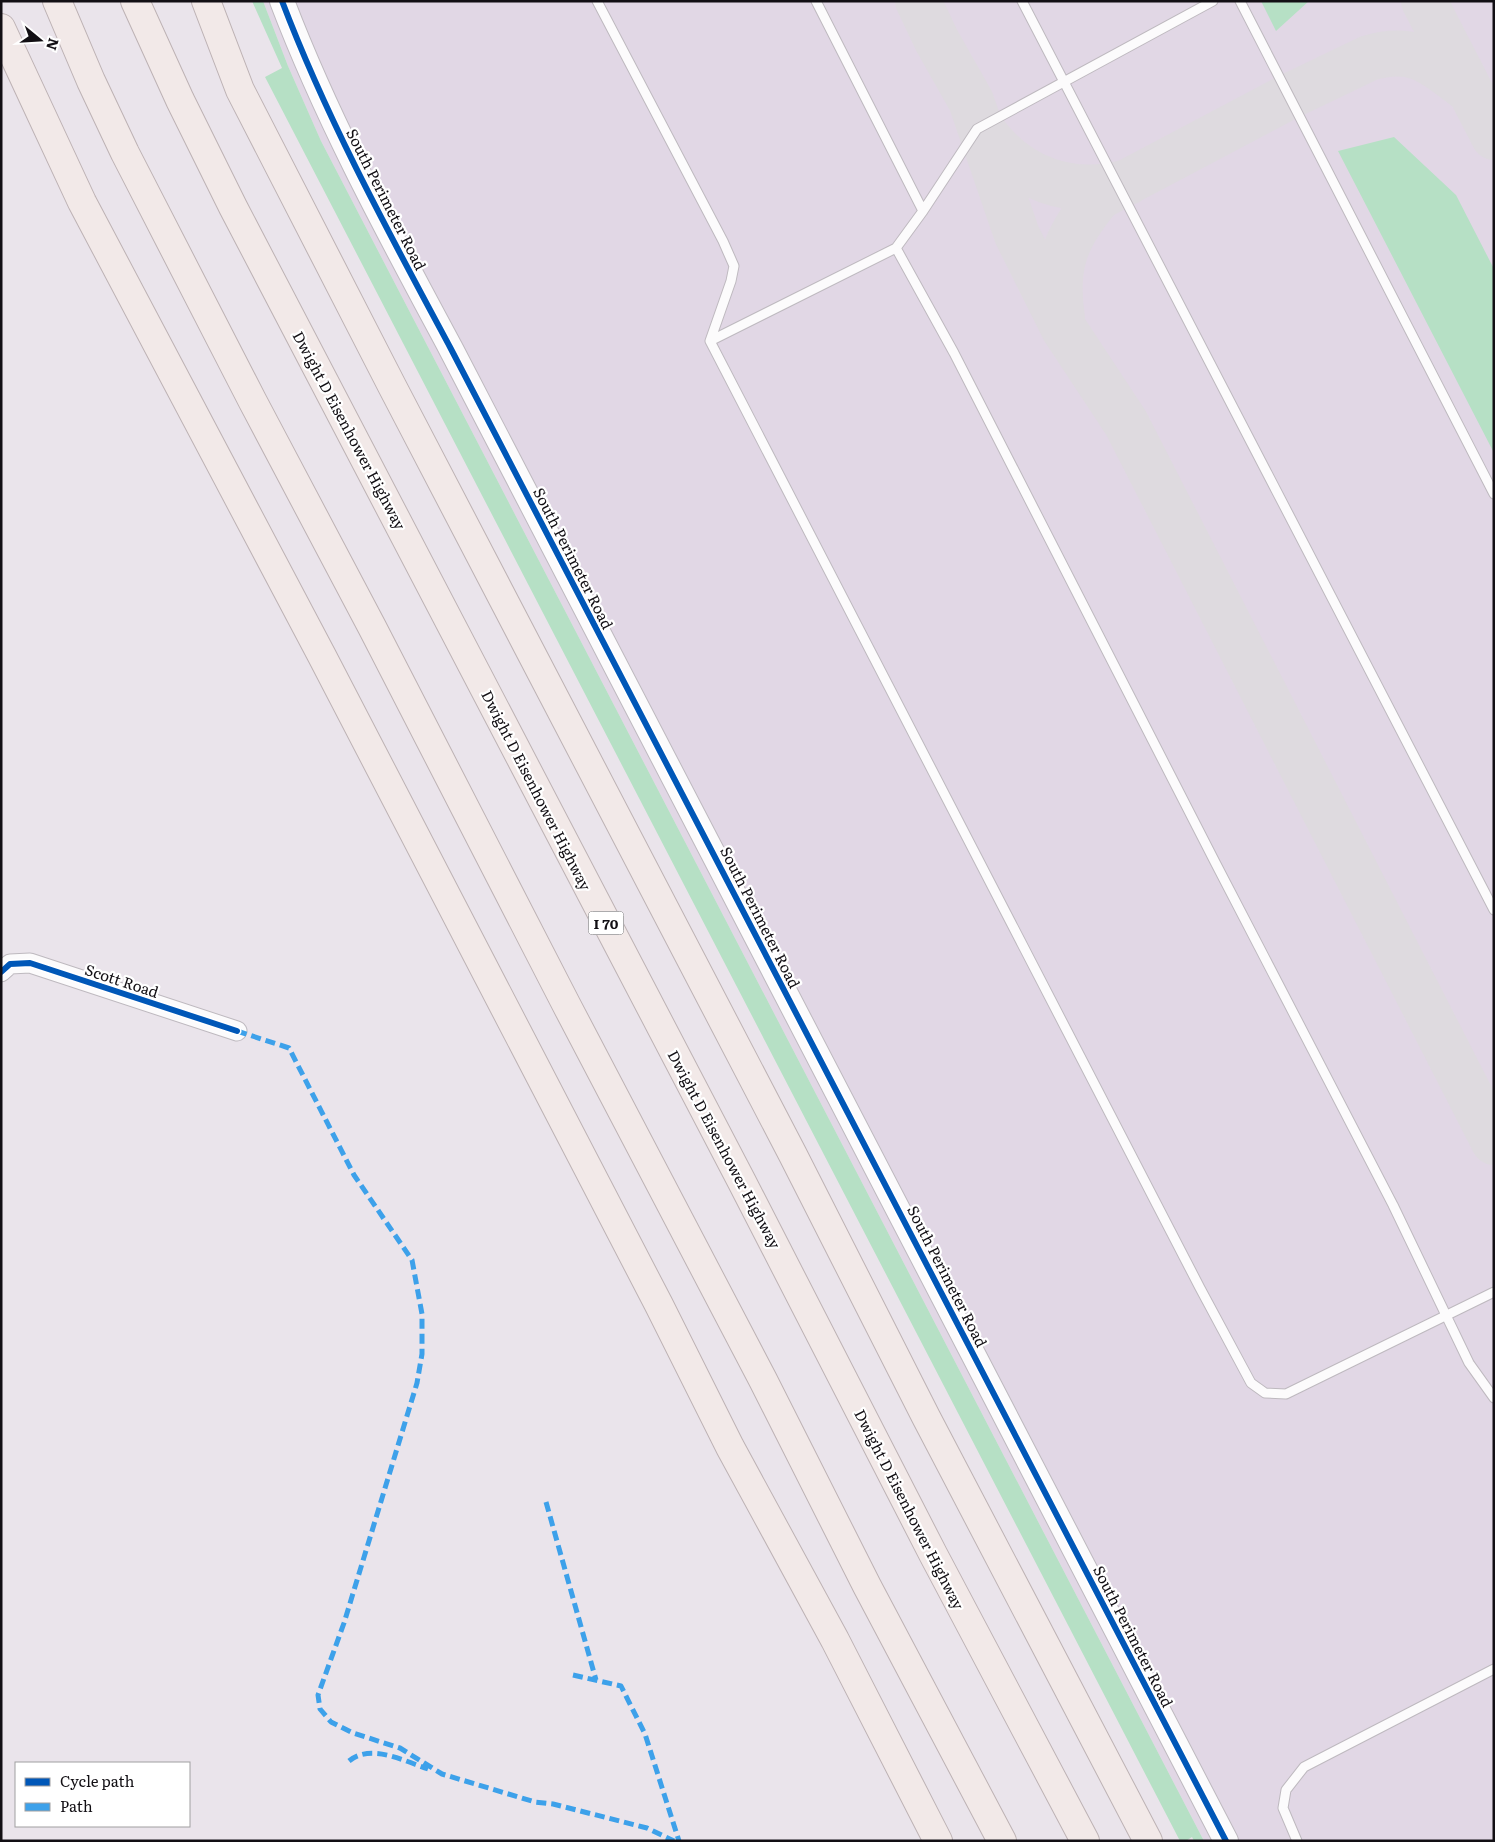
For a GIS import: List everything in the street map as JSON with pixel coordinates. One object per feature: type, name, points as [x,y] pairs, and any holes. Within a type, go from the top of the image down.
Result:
[{"type":"highway","points":[[57,1],[91,81],[126,153],[248,391],[763,1380],[867,1586],[1002,1841]]},
{"type":"highway","name":"Dwight D Eisenhower Highway","points":[[135,1],[180,100],[233,207],[765,1226],[933,1554],[1085,1841]]},
{"type":"highway","points":[[206,1],[240,90],[387,378],[1148,1841]]},
{"type":"highway","points":[[1,28],[82,202],[331,673],[655,1297],[730,1447],[835,1640],[938,1841]]},
{"type":"street","name":"South Perimeter Road","points":[[282,1],[322,98],[356,171],[1226,1841]]},
{"type":"street","name":"Scott Road","points":[[1,972],[10,964],[30,962],[237,1031]]},
{"type":"lane","points":[[597,1],[719,232],[734,266],[731,281],[710,341],[1251,1383],[1266,1393],[1286,1394],[1494,1292]]},
{"type":"lane","points":[[816,1],[923,211]]},
{"type":"lane","points":[[1022,1],[1494,910]]},
{"type":"lane","points":[[710,341],[896,248],[923,211],[976,129],[1213,1]]},
{"type":"lane","points":[[1240,1],[1494,494]]},
{"type":"lane","points":[[896,248],[954,354],[1393,1205],[1469,1363],[1494,1398]]},
{"type":"lane","points":[[1297,1841],[1283,1808],[1286,1790],[1304,1767],[1494,1669]]},
{"type":"shaded area","points":[[263,1],[1494,1],[1494,1841],[1204,1841],[321,141],[288,66]]},
{"type":"green space","points":[[252,1],[263,1],[288,66],[321,141],[1204,1841],[1194,1841],[1192,1837],[1186,1841],[1180,1841],[265,77],[282,68]]},
{"type":"green space","points":[[1261,1],[1309,1],[1276,31]]},
{"type":"green space","points":[[1394,137],[1456,195],[1494,269],[1494,453],[1338,151]]},
{"type":"taxiway","points":[[918,1],[937,41],[971,101],[1017,235],[1064,329],[1126,423],[1494,1142]]},
{"type":"taxiway","points":[[1424,1],[1494,137]]},
{"type":"taxiway","points":[[1062,318],[1060,283],[1061,267],[1065,253],[1078,225],[1099,197],[1290,96],[1369,58],[1400,53],[1413,55],[1435,65],[1470,91]]},
{"type":"taxiway","points":[[983,131],[997,148],[1012,161],[1029,172],[1047,180],[1066,186],[1086,188],[1128,182]]},
{"type":"marked path","points":[[237,1031],[289,1048],[354,1175],[412,1260],[422,1314],[422,1354],[417,1383],[344,1623],[318,1695],[320,1709],[331,1722],[353,1733],[400,1748],[442,1774],[535,1802],[553,1804],[647,1828],[674,1841]]},
{"type":"marked path","points":[[546,1502],[596,1680]]},
{"type":"marked path","points":[[573,1675],[621,1686],[645,1734],[679,1841]]},
{"type":"marked path","points":[[349,1761],[367,1754],[388,1755],[428,1769]]},
{"type":"cycle path","points":[[282,1],[319,90],[383,221],[1226,1841]]},
{"type":"cycle path","points":[[1,972],[10,964],[30,963],[237,1031]]}]
